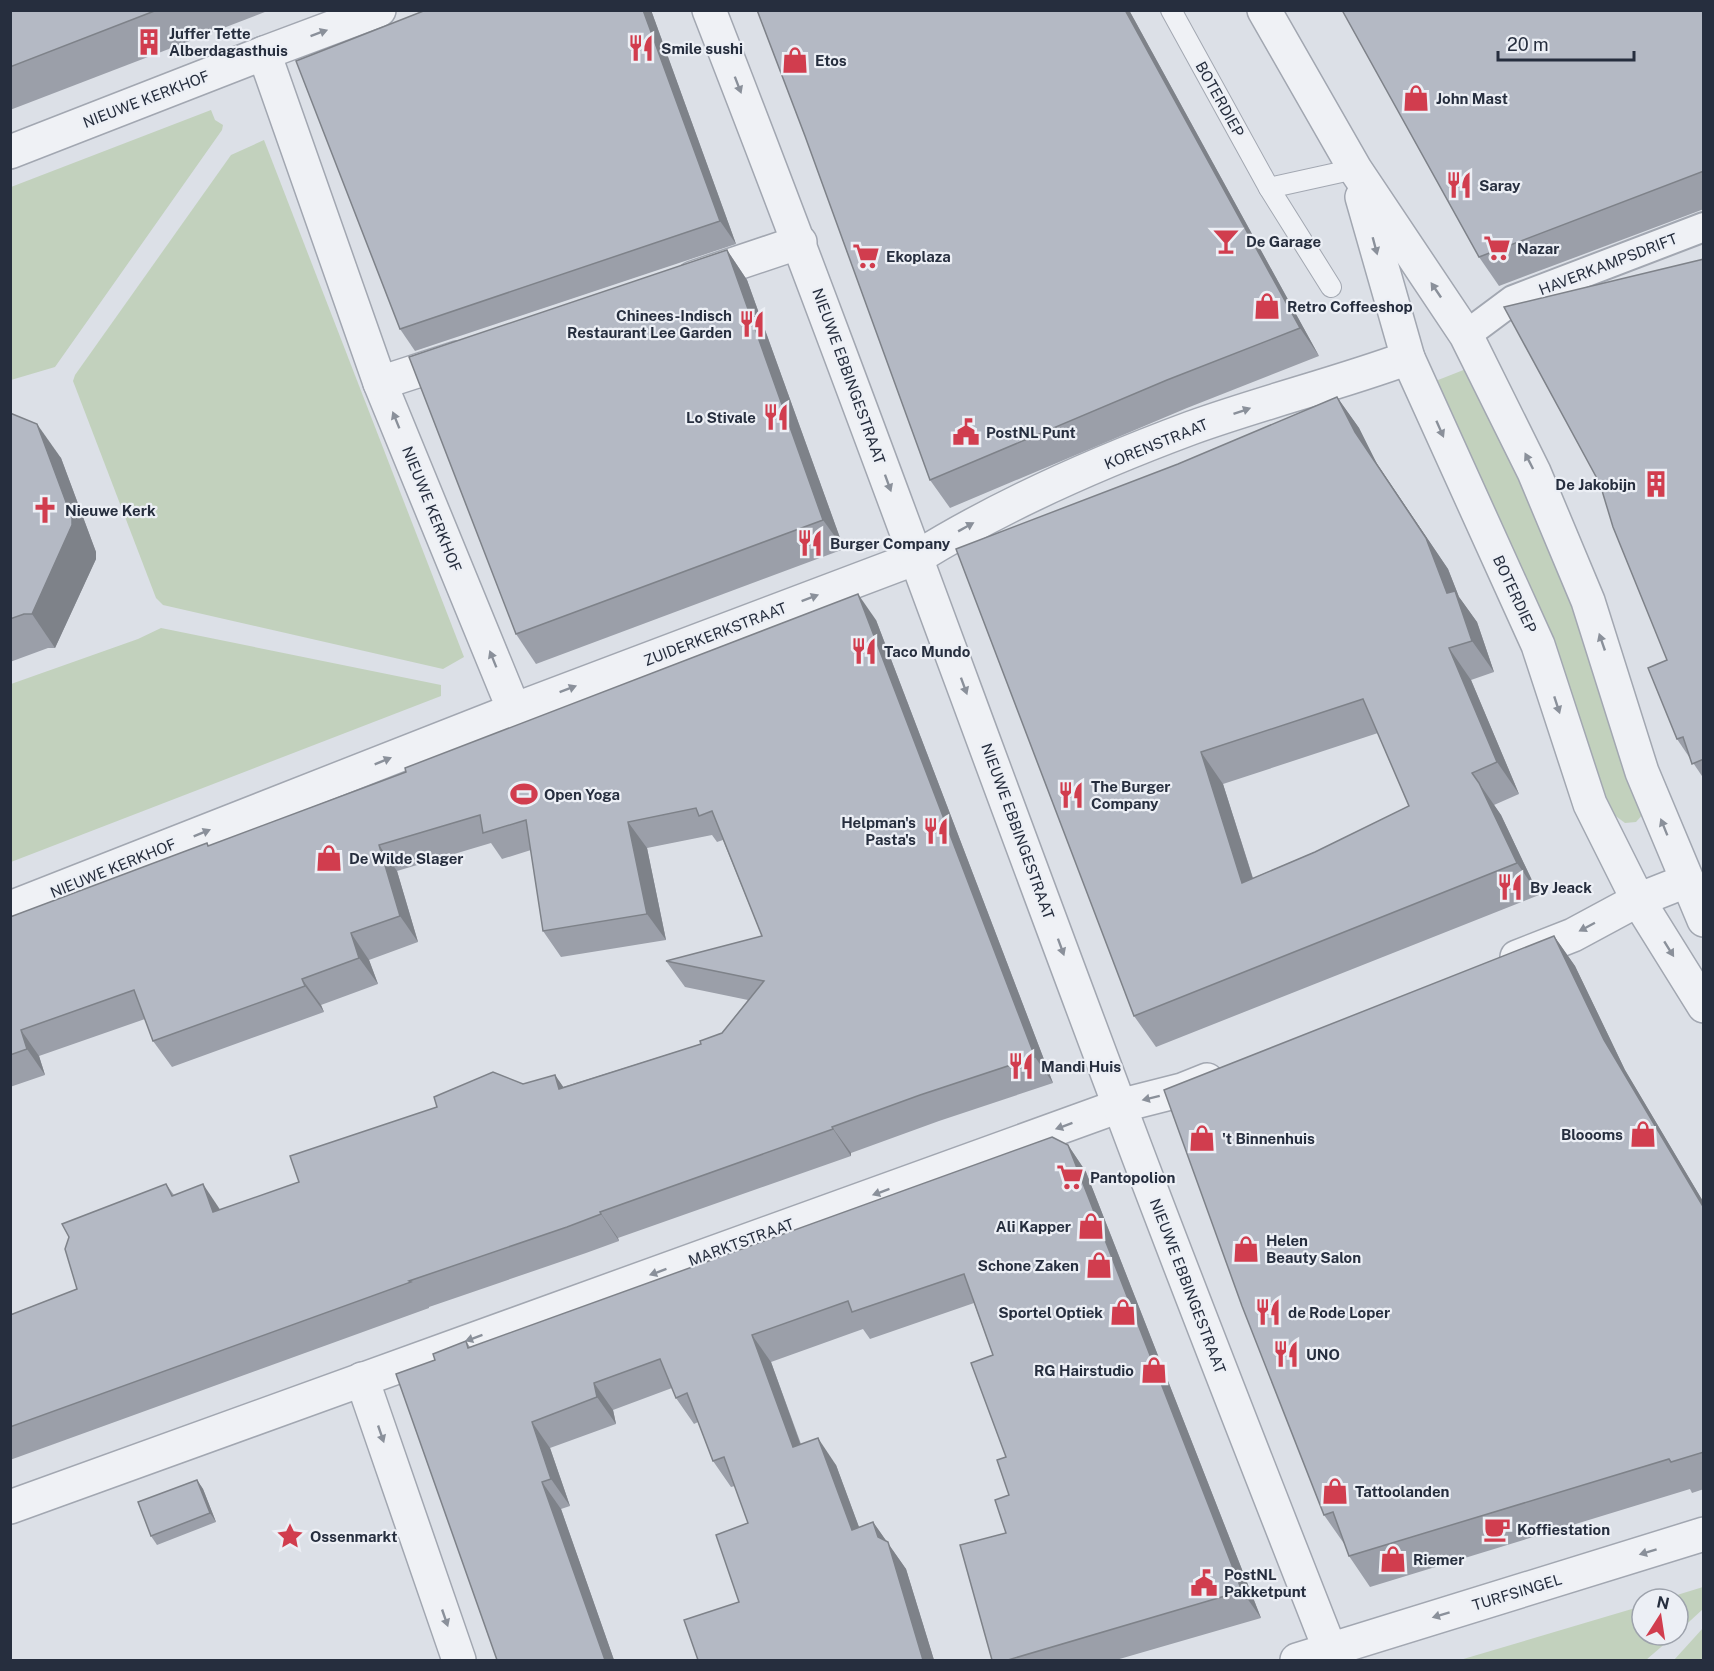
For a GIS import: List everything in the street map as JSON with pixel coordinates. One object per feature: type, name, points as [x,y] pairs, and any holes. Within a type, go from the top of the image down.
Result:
[{"type":"street","points":[[264,53],[379,10]]},
{"type":"street","name":"NIEUWE EBBINGESTRAAT","points":[[709,10],[800,242],[1119,1106],[1281,1531],[1332,1656]]},
{"type":"street","name":"BOTERDIEP","points":[[1264,10],[1354,169],[1466,335],[1550,506],[1611,668],[1642,772],[1695,877],[1704,920]]},
{"type":"street","name":"NIEUWE KERKHOF","points":[[10,152],[264,53],[380,383],[514,710],[10,908]]},
{"type":"street","name":"BOTERDIEP","points":[[1354,169],[1408,358],[1538,645],[1590,804],[1638,900],[1704,1006]]},
{"type":"street","name":"HAVERKAMPSDRIFT","points":[[1466,335],[1704,227]]},
{"type":"street","points":[[664,288],[800,242]]},
{"type":"street","points":[[380,383],[482,349]]},
{"type":"street","name":"KORENSTRAAT","points":[[916,558],[968,525],[1080,474],[1190,428],[1352,379],[1408,358]]},
{"type":"street","name":"ZUIDERKERKSTRAAT","points":[[514,710],[916,558]]},
{"type":"street","points":[[1486,969],[1573,935],[1638,900],[1695,877]]},
{"type":"street","name":"MARKTSTRAAT","points":[[362,1378],[1119,1106],[1182,1090],[1237,1068]]},
{"type":"street","points":[[10,1507],[362,1378],[459,1660]]},
{"type":"street","name":"TURFSINGEL","points":[[1297,1660],[1332,1656],[1704,1534]]},
{"type":"lane","name":"BOTERDIEP","points":[[1171,10],[1269,188],[1330,287]]},
{"type":"lane","points":[[1269,188],[1354,169]]},
{"type":"green space","points":[[211,110],[215,120],[223,125],[222,130],[55,367],[11,380],[11,187]]},
{"type":"green space","points":[[264,140],[464,657],[443,669],[163,605],[156,598],[73,381],[231,155]]},
{"type":"green space","points":[[1466,369],[1566,573],[1644,813],[1636,822],[1625,823],[1609,811],[1433,382]]},
{"type":"green space","points":[[161,628],[441,685],[441,696],[11,862],[11,684],[138,639]]},
{"type":"green space","points":[[1703,1587],[1703,1609],[1690,1621],[1690,1591]]},
{"type":"green space","points":[[1630,1610],[1630,1647],[1661,1647],[1646,1660],[1460,1660]]},
{"type":"green space","points":[[1703,1628],[1703,1660],[1674,1660],[1686,1647],[1690,1647],[1690,1642]]},
{"type":"building","points":[[10,10],[157,10],[10,67]]},
{"type":"building","points":[[426,10],[643,10],[720,221],[400,329],[296,61]]},
{"type":"building","points":[[757,10],[1125,10],[1300,328],[1167,380],[930,480]]},
{"type":"building","points":[[1342,10],[1704,10],[1704,171],[1479,257]]},
{"type":"building","points":[[727,250],[823,520],[516,634],[409,357]]},
{"type":"building","points":[[1704,259],[1704,759],[1692,764],[1683,737],[1677,739],[1648,668],[1667,660],[1613,527],[1600,484],[1504,307]]},
{"type":"building","points":[[1337,397],[1355,432],[1426,538],[1447,593],[1455,591],[1472,641],[1449,648],[1497,762],[1472,773],[1517,863],[1134,1016],[956,549],[1178,464]],"holes":[[[1363,699],[1409,806],[1315,852],[1242,883],[1201,752]]]},
{"type":"building","points":[[10,413],[37,424],[72,518],[72,525],[32,614],[10,619]]},
{"type":"building","points":[[858,594],[1035,1057],[920,1095],[832,1127],[833,1129],[600,1212],[601,1214],[567,1227],[409,1281],[411,1282],[10,1427],[10,1315],[77,1289],[65,1249],[69,1237],[62,1224],[166,1184],[172,1196],[203,1184],[213,1212],[299,1182],[290,1156],[437,1107],[434,1097],[493,1072],[523,1084],[555,1075],[559,1089],[701,1044],[700,1041],[722,1033],[764,981],[666,961],[762,936],[712,811],[699,816],[696,808],[628,822],[647,914],[543,931],[526,820],[483,833],[480,815],[379,845],[400,916],[351,933],[359,958],[302,979],[305,986],[153,1041],[134,990],[21,1030],[27,1049],[10,1055],[10,917],[406,772],[405,768]]},
{"type":"building","points":[[1554,936],[1604,1040],[1704,1208],[1704,1452],[1671,1462],[1669,1459],[1349,1556],[1333,1512],[1324,1515],[1242,1306],[1164,1090]]},
{"type":"building","points":[[1052,1137],[1068,1145],[1242,1591],[1008,1660],[992,1660],[960,1545],[1006,1533],[995,1500],[1009,1495],[997,1460],[1006,1457],[971,1363],[993,1355],[964,1274],[852,1312],[848,1301],[752,1335],[793,1447],[818,1438],[852,1530],[873,1522],[878,1537],[888,1542],[923,1660],[698,1660],[684,1620],[739,1602],[716,1535],[748,1523],[724,1457],[713,1461],[687,1393],[676,1398],[660,1359],[594,1383],[597,1397],[532,1422],[551,1479],[542,1482],[605,1660],[497,1660],[396,1374],[435,1360],[433,1354],[466,1341],[468,1348]]},
{"type":"building","points":[[197,1480],[210,1513],[151,1536],[138,1502]]},
{"type":"place","name":"Juffer Tette Alberdagasthuis","points":[[149,42]]},
{"type":"place","name":"Smile sushi","points":[[641,48]]},
{"type":"place","name":"Etos","points":[[795,60]]},
{"type":"place","name":"John Mast","points":[[1416,98]]},
{"type":"place","name":"Saray","points":[[1459,185]]},
{"type":"place","name":"De Garage","points":[[1226,241]]},
{"type":"place","name":"Nazar","points":[[1497,248]]},
{"type":"place","name":"Ekoplaza","points":[[866,256]]},
{"type":"place","name":"Retro Coffeeshop","points":[[1267,306]]},
{"type":"place","name":"Chinees-Indisch Restaurant Lee Garden","points":[[752,324]]},
{"type":"place","name":"Lo Stivale","points":[[776,417]]},
{"type":"place","name":"PostNL Punt","points":[[966,432]]},
{"type":"place","name":"De Jakobijn","points":[[1656,484]]},
{"type":"place","name":"Nieuwe Kerk","points":[[45,510]]},
{"type":"place","name":"Burger Company","points":[[810,543]]},
{"type":"place","name":"Taco Mundo","points":[[864,651]]},
{"type":"place","name":"Open Yoga","points":[[524,794]]},
{"type":"place","name":"The Burger Company","points":[[1071,795]]},
{"type":"place","name":"Helpman's Pasta's","points":[[936,831]]},
{"type":"place","name":"De Wilde Slager","points":[[329,858]]},
{"type":"place","name":"By Jeack","points":[[1510,887]]},
{"type":"place","name":"Mandi Huis","points":[[1021,1066]]},
{"type":"place","name":"Bloooms","points":[[1643,1134]]},
{"type":"place","name":"'t Binnenhuis","points":[[1202,1138]]},
{"type":"place","name":"Pantopolion","points":[[1070,1177]]},
{"type":"place","name":"Ali Kapper","points":[[1091,1226]]},
{"type":"place","name":"Helen Beauty Salon","points":[[1246,1249]]},
{"type":"place","name":"Schone Zaken","points":[[1099,1265]]},
{"type":"place","name":"Sportel Optiek","points":[[1123,1312]]},
{"type":"place","name":"de Rode Loper","points":[[1268,1312]]},
{"type":"place","name":"UNO","points":[[1286,1354]]},
{"type":"place","name":"RG Hairstudio","points":[[1154,1370]]},
{"type":"place","name":"Tattoolanden","points":[[1335,1491]]},
{"type":"place","name":"Koffiestation","points":[[1497,1529]]},
{"type":"place","name":"Ossenmarkt","points":[[290,1536]]},
{"type":"place","name":"Riemer","points":[[1393,1559]]},
{"type":"place","name":"PostNL Pakketpunt","points":[[1204,1583]]}]
